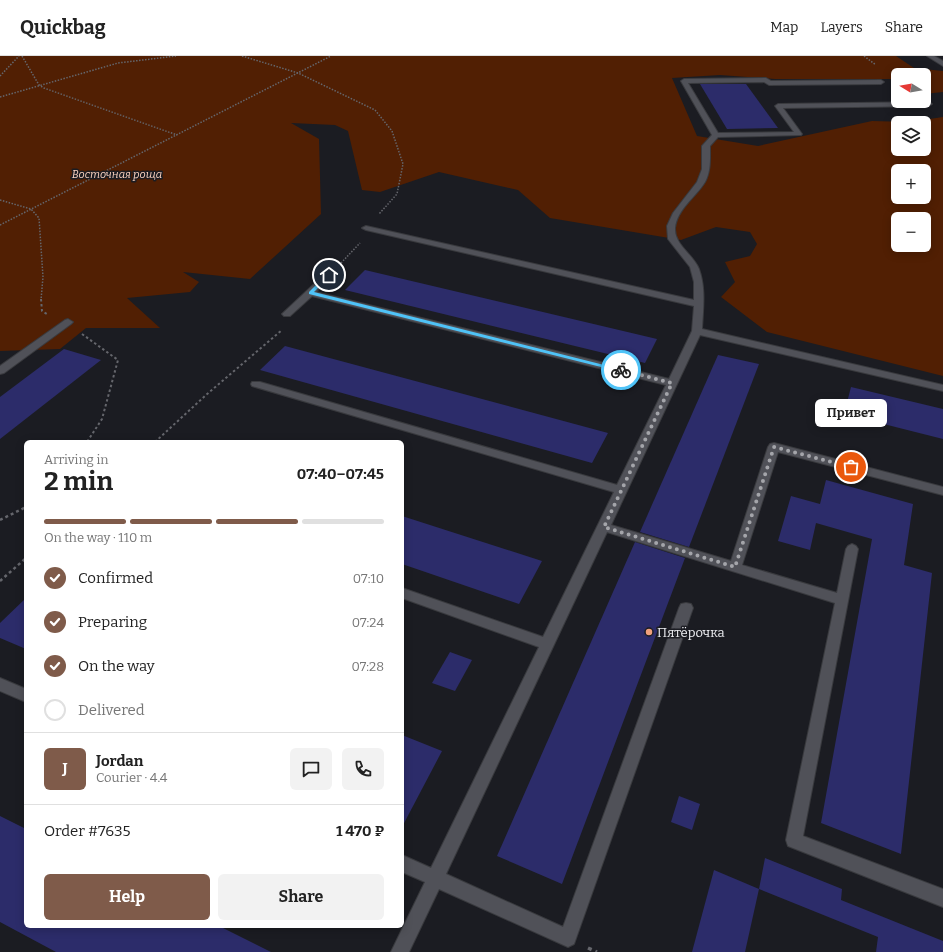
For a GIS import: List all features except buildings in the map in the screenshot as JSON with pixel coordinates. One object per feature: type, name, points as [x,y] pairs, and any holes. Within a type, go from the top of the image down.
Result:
[{"type":"street","points":[[930,56],[943,64]]},
{"type":"street","points":[[716,135],[684,81],[766,80],[769,83],[881,82]]},
{"type":"street","points":[[400,952],[697,331],[699,304],[694,266],[676,244],[672,234],[672,225],[676,213],[701,182],[706,166],[706,146],[716,135],[799,134],[778,106],[891,105]]},
{"type":"street","points":[[366,228],[699,304]]},
{"type":"street","points":[[287,314],[329,275]]},
{"type":"street","points":[[310,293],[672,383]]},
{"type":"street","points":[[0,371],[68,322]]},
{"type":"street","points":[[697,331],[943,388]]},
{"type":"street","points":[[256,384],[621,490]]},
{"type":"street","points":[[735,567],[774,447],[943,491]]},
{"type":"street","points":[[604,527],[842,600]]},
{"type":"street","points":[[852,549],[794,840],[943,898]]},
{"type":"street","points":[[404,594],[547,644]]},
{"type":"street","points":[[404,864],[568,938],[686,608]]},
{"type":"street","points":[[0,684],[24,695]]},
{"type":"path","points":[[0,76],[21,56],[39,85],[83,103],[177,135]]},
{"type":"path","points":[[0,97],[118,63],[176,56]]},
{"type":"path","points":[[242,56],[298,73],[375,110],[392,131],[403,164],[397,194],[366,228]]},
{"type":"path","points":[[0,225],[331,56]]},
{"type":"path","points":[[329,275],[360,243]]},
{"type":"path","points":[[157,440],[206,395],[288,324],[287,314]]},
{"type":"path","points":[[0,520],[24,508]]},
{"type":"path","points":[[0,581],[24,560]]},
{"type":"green space","name":"Восточная роща","points":[[0,56],[896,56],[914,68],[891,68],[891,79],[775,79],[720,75],[672,78],[697,136],[758,146],[872,121],[891,122],[891,156],[931,156],[931,119],[943,117],[943,376],[767,332],[721,297],[735,282],[725,262],[750,256],[757,244],[750,232],[716,227],[681,240],[550,218],[518,190],[439,172],[380,192],[362,190],[348,131],[335,125],[291,123],[319,139],[321,214],[250,279],[183,272],[199,282],[190,292],[127,298],[160,328],[86,328],[60,349],[0,351]]},
{"type":"green space","name":"Восточная роща","points":[[931,70],[943,71],[943,92],[931,93]]},
{"type":"way so far","points":[[621,370],[672,383],[604,527],[735,567],[774,447],[851,467]]},
{"type":"place","name":"Привет","points":[[851,467]]},
{"type":"place","name":"Пятёрочка","points":[[649,632]]},
{"type":"route","points":[[329,275],[310,293],[621,370]]}]
